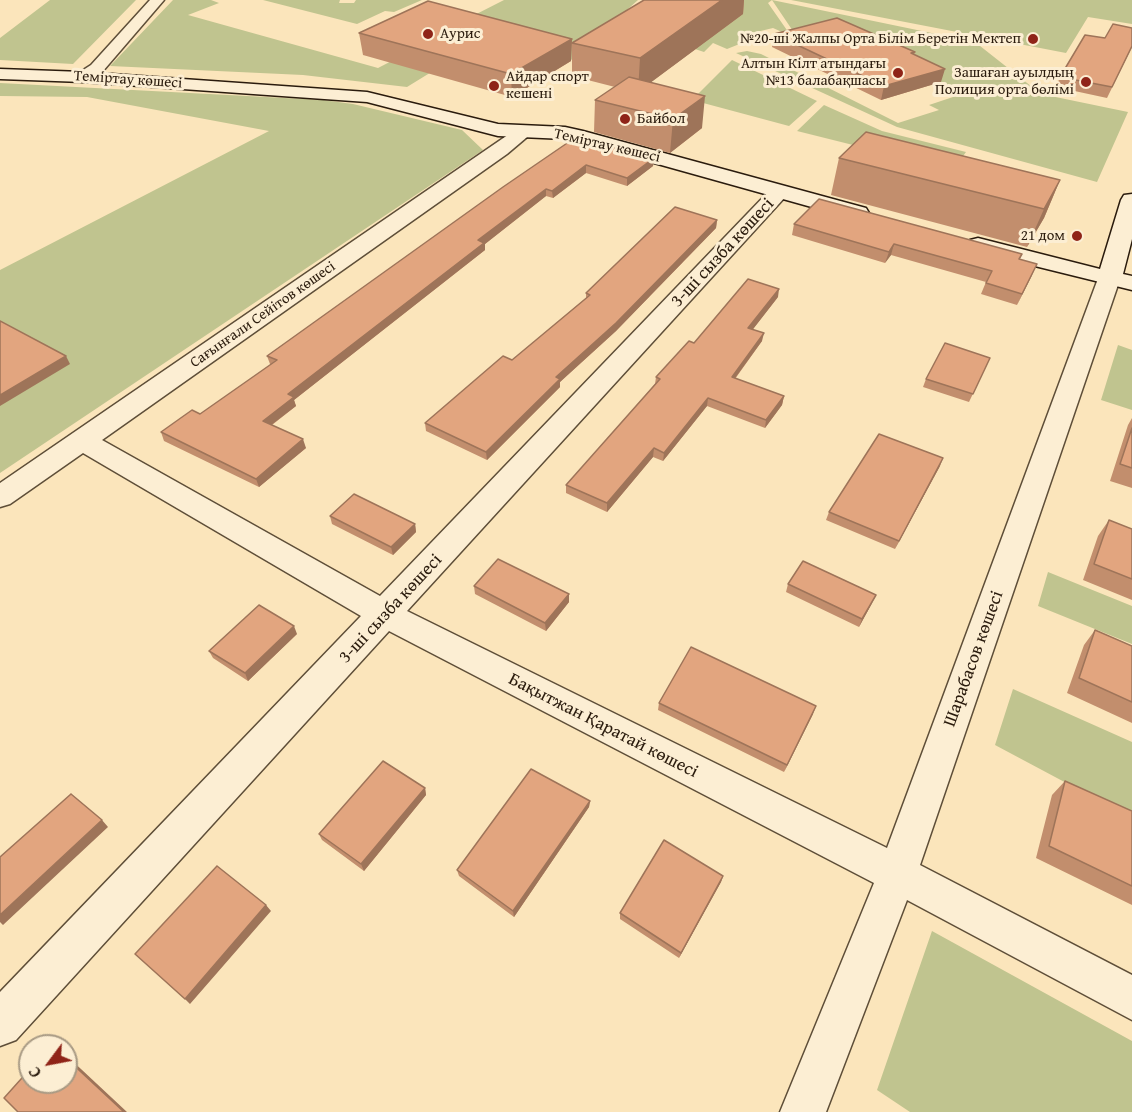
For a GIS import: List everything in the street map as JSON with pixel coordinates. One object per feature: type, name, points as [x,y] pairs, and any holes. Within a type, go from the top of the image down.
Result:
[{"type":"street","points":[[83,77],[97,68],[157,0]]},
{"type":"street","name":"Теміртау көшесі","points":[[0,74],[83,77],[367,97],[485,128],[565,133],[583,137],[882,219]]},
{"type":"street","name":"Сағынғали Сейітов көшесі","points":[[0,497],[524,132]]},
{"type":"street","name":"3-ші сызба көшесі","points":[[0,1024],[386,615],[780,191]]},
{"type":"street","name":"Шарабасов көшесі","points":[[802,1112],[897,874],[1121,280],[1132,200]]},
{"type":"street","points":[[961,241],[1121,280]]},
{"type":"street","name":"Бақытжан Қаратай көшесі","points":[[82,440],[386,615],[897,874],[1132,998]]},
{"type":"green space","points":[[50,0],[136,0],[73,64],[0,60],[0,38]]},
{"type":"green space","points":[[173,0],[211,0],[219,3],[188,15],[378,68],[411,51],[433,71],[407,87],[303,75],[110,66]]},
{"type":"green space","points":[[263,0],[340,0],[339,3],[354,3],[356,0],[422,0],[394,12],[385,11],[357,24]]},
{"type":"green space","points":[[504,0],[638,0],[570,61],[449,28]]},
{"type":"green space","points":[[729,0],[772,0],[768,3],[791,36],[773,28],[744,35],[747,41],[727,49],[713,43],[704,52],[686,46]]},
{"type":"green space","name":"Алтын Кілт атындағы №13 балабақшасы","points":[[772,0],[975,42],[1041,94],[1128,112],[1097,182],[897,127],[736,53],[747,51],[761,54],[898,123],[939,110],[929,105],[965,93],[936,80],[799,40]]},
{"type":"green space","name":"№20-ші Жалпы Орта Білім Беретін Мектеп","points":[[791,0],[1132,0],[1132,24],[1088,17],[1066,53]]},
{"type":"green space","points":[[732,60],[817,101],[789,126],[692,100]]},
{"type":"green space","points":[[0,83],[323,100],[353,104],[462,130],[483,150],[0,473],[0,270],[269,131],[87,97],[0,96]]},
{"type":"green space","points":[[824,105],[882,131],[966,152],[953,170],[797,131]]},
{"type":"green space","points":[[1118,345],[1132,350],[1132,410],[1101,400]]},
{"type":"green space","points":[[1048,572],[1132,606],[1132,644],[1038,606]]},
{"type":"green space","points":[[1013,689],[1132,742],[1132,818],[995,745]]},
{"type":"green space","points":[[932,931],[1132,1041],[1132,1112],[910,1112],[877,1090]]},
{"type":"building","points":[[644,0],[722,0],[640,58],[572,43]]},
{"type":"building","points":[[428,1],[572,39],[511,74],[359,33]]},
{"type":"building","points":[[837,18],[915,52],[911,53],[945,69],[884,86],[774,34]]},
{"type":"building","points":[[1113,24],[1132,28],[1132,46],[1112,87],[1060,77],[1085,35],[1105,38]]},
{"type":"building","points":[[629,77],[705,96],[673,119],[595,100]]},
{"type":"building","points":[[866,132],[1060,180],[1044,209],[839,158]]},
{"type":"building","points":[[576,137],[654,158],[627,178],[586,165],[552,191],[546,189],[478,240],[484,243],[288,394],[294,397],[263,421],[303,439],[256,479],[161,432],[192,410],[200,414],[277,360],[267,356]]},
{"type":"building","points":[[819,199],[1022,254],[1019,259],[1037,264],[1022,294],[986,283],[992,271],[894,244],[889,252],[794,224]]},
{"type":"building","points":[[675,207],[717,220],[616,323],[556,377],[560,379],[486,452],[425,423],[503,356],[512,360],[590,295],[586,293]]},
{"type":"building","points":[[748,279],[779,289],[748,328],[764,333],[732,377],[784,396],[766,420],[708,398],[664,453],[654,448],[607,503],[566,485],[660,379],[656,377],[689,341],[694,343]]},
{"type":"building","points":[[0,321],[66,356],[0,395]]},
{"type":"building","points":[[945,343],[990,358],[973,394],[926,379]]},
{"type":"building","points":[[1132,428],[1132,468],[1120,464]]},
{"type":"building","points":[[879,434],[943,458],[899,541],[829,512]]},
{"type":"building","points":[[354,494],[415,524],[391,547],[330,516]]},
{"type":"building","points":[[1109,520],[1132,529],[1132,579],[1094,564]]},
{"type":"building","points":[[498,559],[569,594],[545,623],[474,586]]},
{"type":"building","points":[[803,561],[876,595],[862,619],[788,584]]},
{"type":"building","points":[[259,605],[294,626],[245,673],[209,651]]},
{"type":"building","points":[[1095,630],[1132,646],[1132,702],[1079,678]]},
{"type":"building","points":[[691,647],[816,706],[787,765],[659,703]]},
{"type":"building","points":[[383,761],[425,788],[361,864],[319,834]]},
{"type":"building","points":[[531,769],[590,801],[513,911],[457,870]]},
{"type":"building","points":[[1065,781],[1132,811],[1132,886],[1049,846]]},
{"type":"building","points":[[71,794],[102,820],[0,915],[0,857]]},
{"type":"building","points":[[664,840],[723,876],[681,953],[620,913]]},
{"type":"building","points":[[217,866],[266,905],[185,999],[135,954]]},
{"type":"building","points":[[78,1069],[124,1112],[18,1112],[4,1098],[18,1082],[18,1094],[78,1094]]},
{"type":"place","name":"Аурис","points":[[428,34]]},
{"type":"place","name":"№20-ші Жалпы Орта Білім Беретін Мектеп","points":[[1033,39]]},
{"type":"place","name":"Алтын Кілт атындағы №13 балабақшасы","points":[[898,73]]},
{"type":"place","name":"Зашаған ауылдың Полиция орта бөлімі","points":[[1086,82]]},
{"type":"place","name":"Айдар спорт кешені","points":[[494,86]]},
{"type":"place","name":"Байбол","points":[[625,119]]},
{"type":"place","name":"21 дом","points":[[1077,236]]}]
